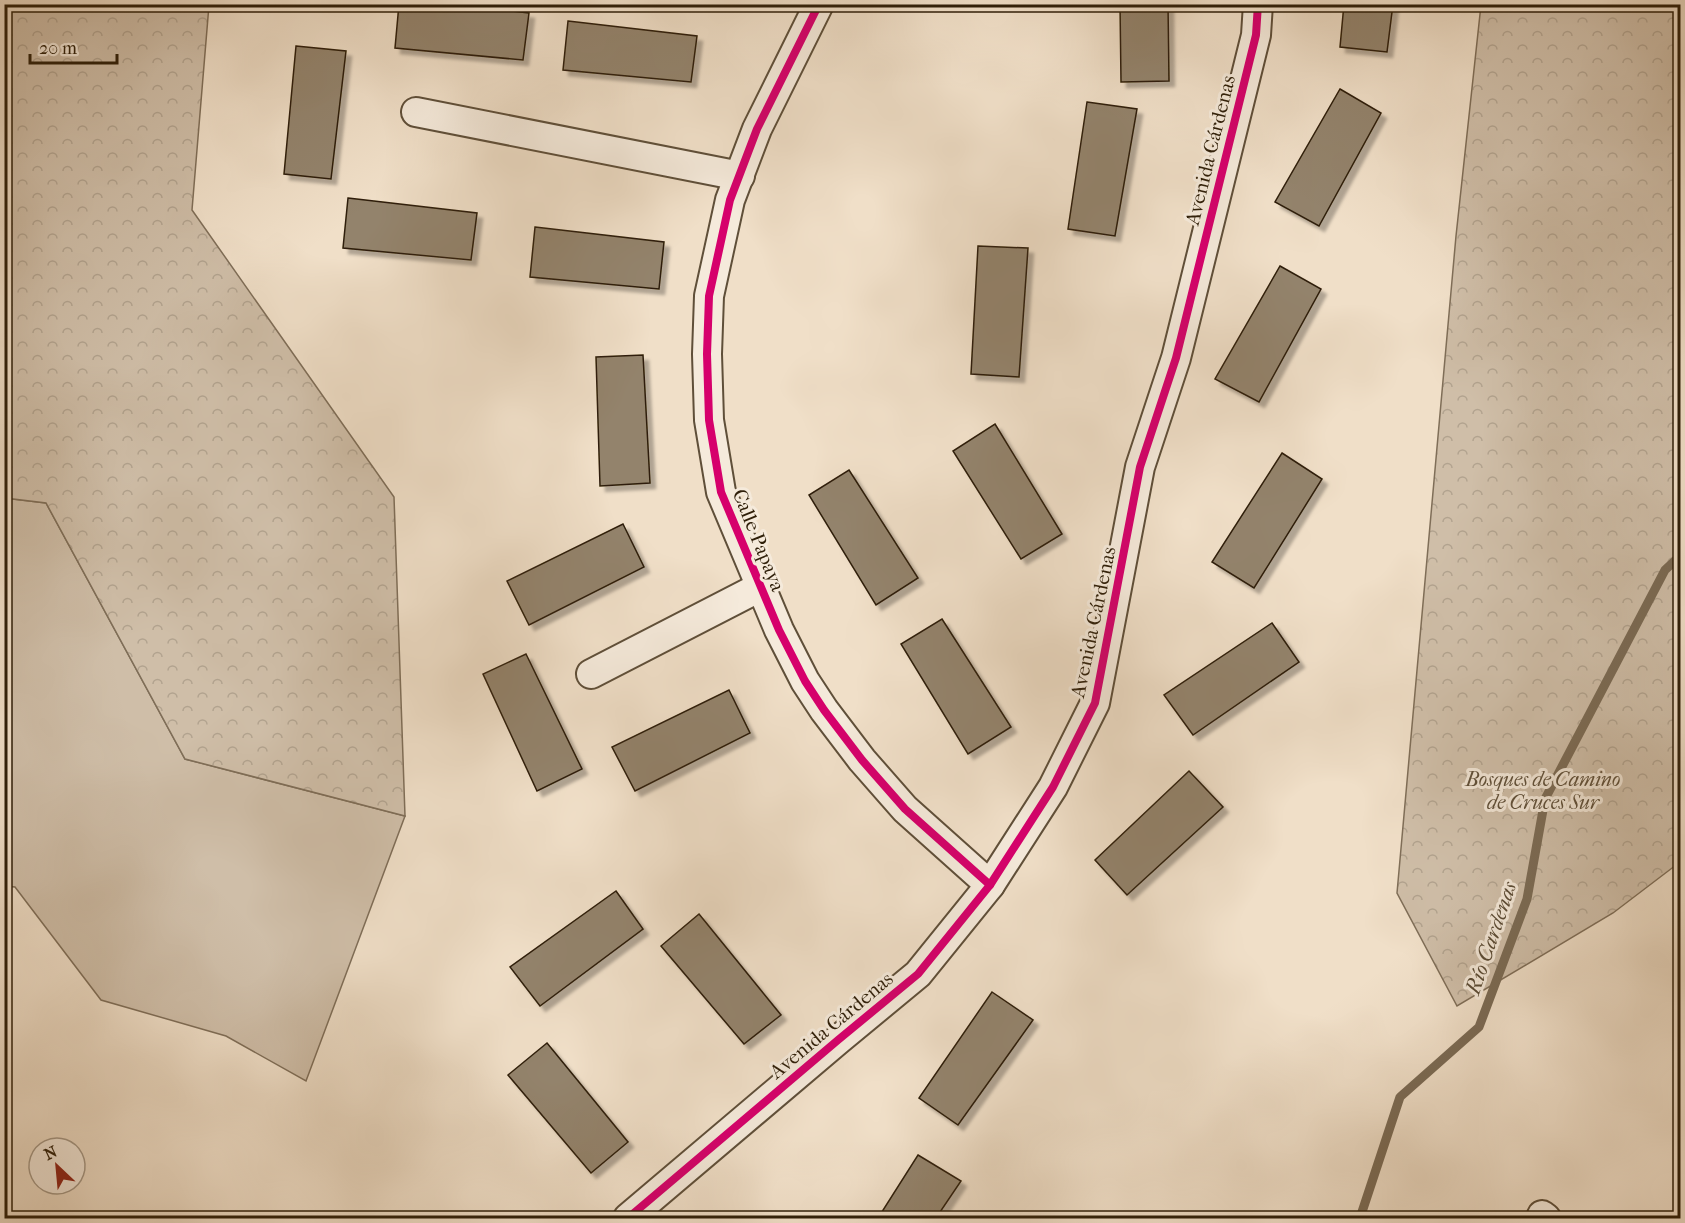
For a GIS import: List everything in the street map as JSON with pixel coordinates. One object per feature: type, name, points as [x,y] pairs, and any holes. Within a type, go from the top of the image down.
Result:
[{"type":"street","name":"Calle Papaya","points":[[819,4],[757,129],[730,200],[709,296],[707,354],[709,420],[721,492],[779,630],[805,681],[824,710],[862,760],[905,809],[990,885]]},
{"type":"street","name":"Avenida Cárdenas","points":[[628,1218],[918,974],[990,885],[1053,787],[1095,703],[1140,467],[1176,358],[1256,35],[1258,4]]},
{"type":"street","points":[[416,112],[740,176]]},
{"type":"street","points":[[591,674],[760,587]]},
{"type":"green space","points":[[5,4],[209,5],[192,210],[394,497],[405,816],[185,759],[46,503],[5,498]]},
{"type":"green space","name":"Bosques de Camino de Cruces Sur","points":[[1481,5],[1680,5],[1680,862],[1613,913],[1457,1006],[1397,893],[1456,236]]},
{"type":"green space","points":[[4,498],[46,503],[185,759],[405,816],[306,1081],[226,1036],[101,1000],[15,887],[5,886]]},
{"type":"building","points":[[399,4],[451,4],[529,13],[523,60],[395,48]]},
{"type":"building","points":[[1120,4],[1168,4],[1169,81],[1121,82]]},
{"type":"building","points":[[1344,4],[1393,4],[1387,52],[1340,47]]},
{"type":"building","points":[[568,21],[697,36],[691,82],[563,70]]},
{"type":"building","points":[[296,46],[346,51],[331,179],[284,174]]},
{"type":"building","points":[[1340,89],[1381,113],[1319,226],[1275,202]]},
{"type":"building","points":[[1087,102],[1137,109],[1115,236],[1068,229]]},
{"type":"building","points":[[348,198],[477,213],[471,260],[343,248]]},
{"type":"building","points":[[535,227],[664,242],[659,289],[530,277]]},
{"type":"building","points":[[978,246],[1028,248],[1019,377],[971,374]]},
{"type":"building","points":[[1280,266],[1321,289],[1259,402],[1215,379]]},
{"type":"building","points":[[643,355],[650,483],[600,486],[596,357]]},
{"type":"building","points":[[995,424],[1062,534],[1021,559],[953,451]]},
{"type":"building","points":[[1282,453],[1322,479],[1254,588],[1212,562]]},
{"type":"building","points":[[849,470],[918,578],[876,605],[809,495]]},
{"type":"building","points":[[623,524],[644,567],[529,625],[507,581]]},
{"type":"building","points":[[942,619],[1011,727],[968,754],[901,644]]},
{"type":"building","points":[[1272,623],[1299,662],[1193,735],[1164,695]]},
{"type":"building","points":[[526,654],[582,769],[537,791],[483,674]]},
{"type":"building","points":[[729,690],[750,733],[635,791],[612,747]]},
{"type":"building","points":[[1189,771],[1223,807],[1127,895],[1095,860]]},
{"type":"building","points":[[616,891],[643,929],[540,1006],[510,967]]},
{"type":"building","points":[[699,914],[781,1015],[744,1044],[661,946]]},
{"type":"building","points":[[992,992],[1033,1020],[958,1125],[919,1098]]},
{"type":"building","points":[[547,1043],[628,1142],[591,1173],[508,1075]]},
{"type":"building","points":[[918,1155],[961,1181],[936,1218],[878,1218]]},
{"type":"waterway","name":"Río Cardenas","points":[[1360,1218],[1400,1097],[1479,1027],[1527,899],[1545,799],[1665,570],[1680,556]]},
{"type":"cycle path","points":[[819,4],[757,129],[730,200],[709,296],[707,354],[709,420],[721,492],[779,630],[805,681],[824,710],[862,760],[905,809],[990,885]]},
{"type":"cycle path","points":[[628,1218],[918,974],[990,885],[1053,787],[1095,703],[1140,467],[1176,358],[1256,35],[1258,4]]}]
